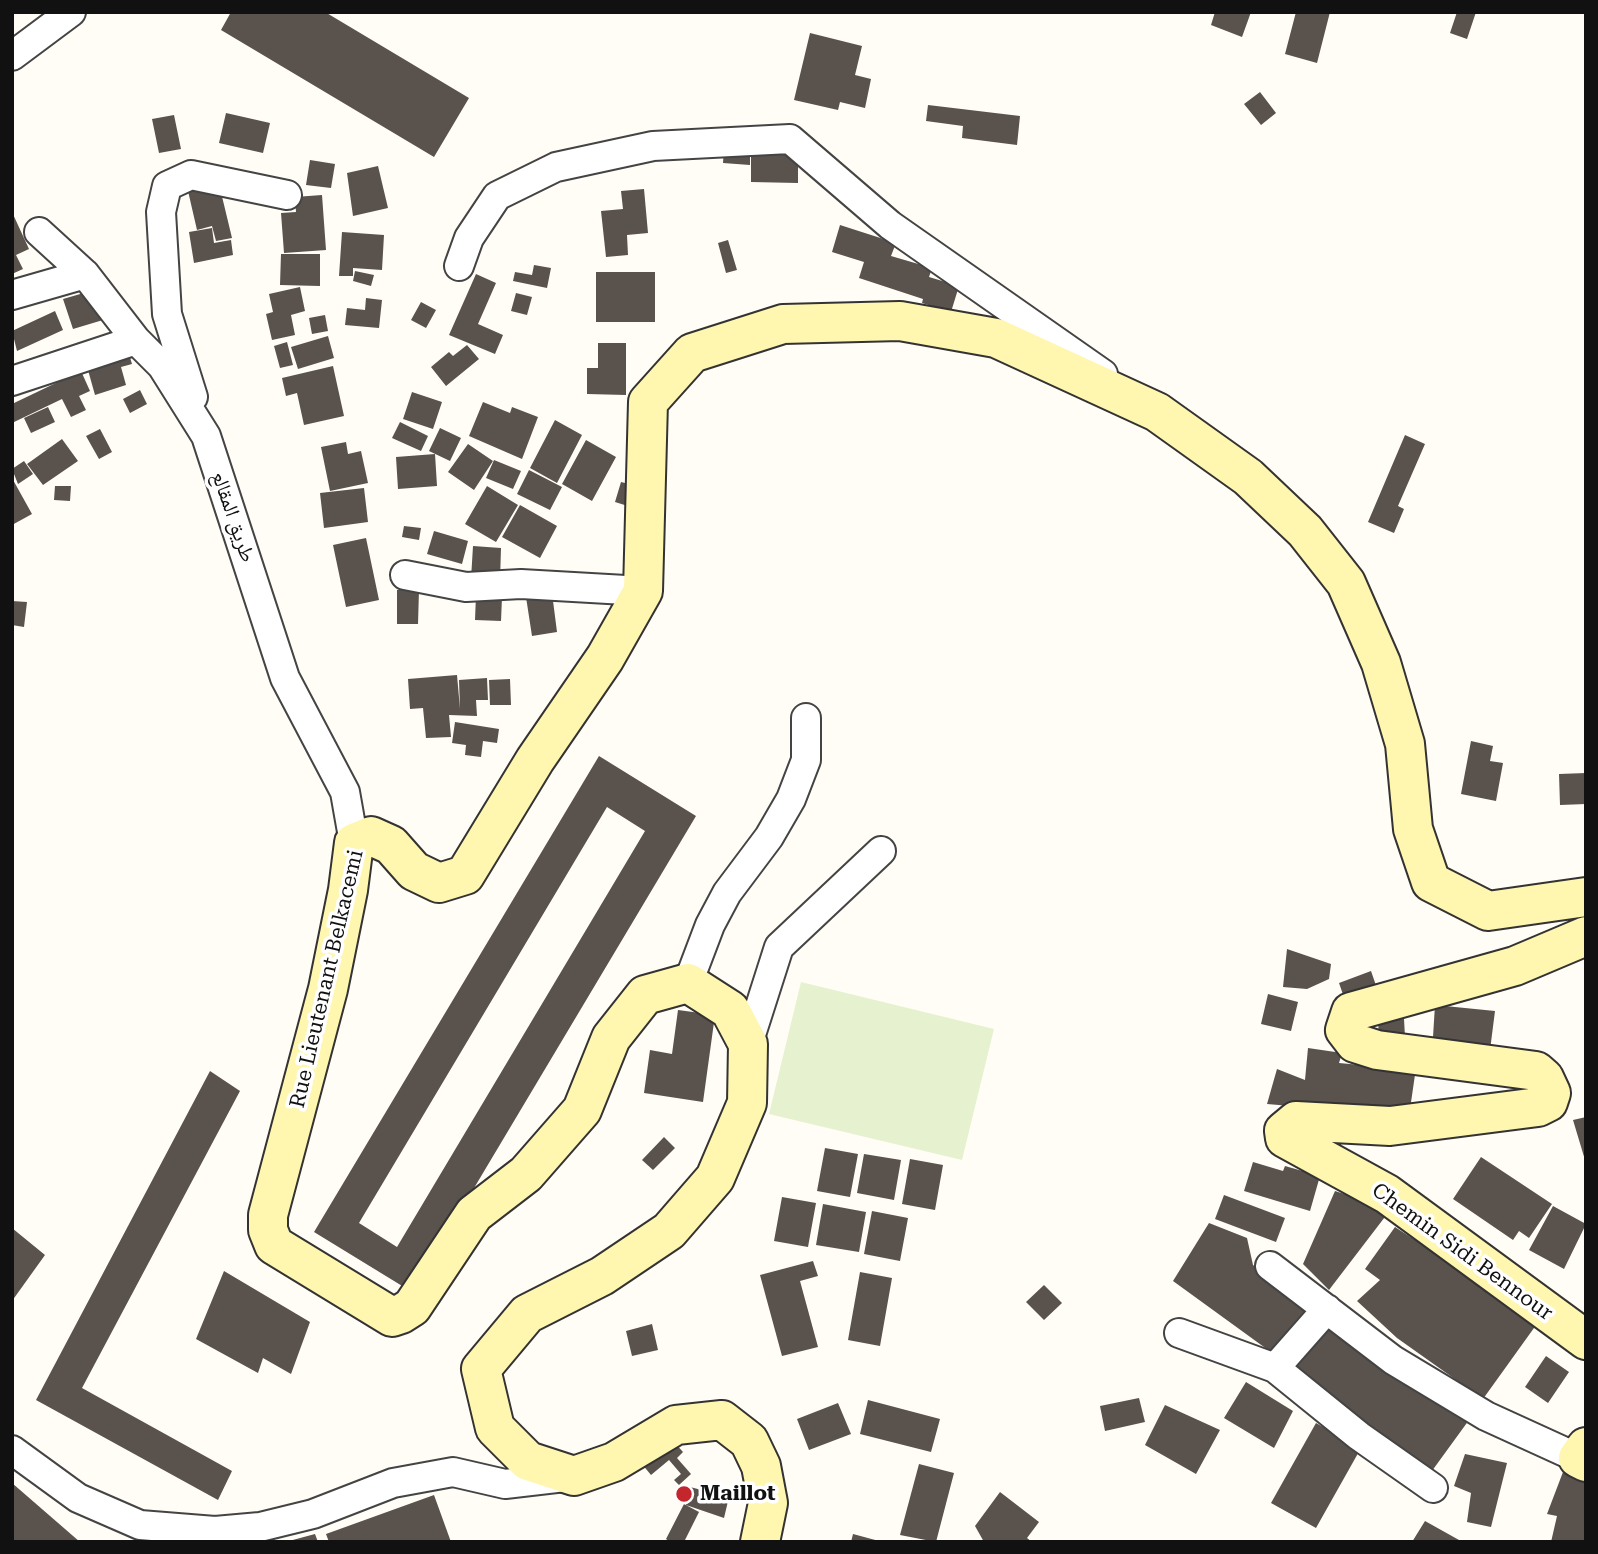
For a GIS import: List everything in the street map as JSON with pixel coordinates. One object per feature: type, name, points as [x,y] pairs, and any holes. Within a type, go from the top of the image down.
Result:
[{"type":"street","points":[[12,56],[71,12]]},
{"type":"street","points":[[460,266],[469,238],[497,196],[556,167],[653,146],[790,139],[890,225],[1157,412]]},
{"type":"street","points":[[206,436],[167,314],[161,212],[167,186],[191,175],[287,195]]},
{"type":"street","name":"طريق المقالع","points":[[39,232],[85,274],[136,340],[162,366],[206,436],[285,678],[345,792],[354,843]]},
{"type":"street","points":[[12,295],[85,274]]},
{"type":"street","name":"Rue Lieutenant Belkacemi","points":[[688,983],[645,995],[611,1038],[582,1110],[526,1174],[474,1214],[412,1307],[391,1317],[274,1245],[268,1230],[268,1215],[328,989],[348,890],[354,843],[371,836],[391,845],[414,871],[439,883],[465,875],[535,760],[604,658],[643,591],[648,402],[692,353],[783,324],[900,321],[996,338],[1157,412],[1248,477],[1305,531],[1346,583],[1381,663],[1405,744],[1413,829],[1431,881],[1488,911],[1586,897]]},
{"type":"street","points":[[12,381],[136,340]]},
{"type":"street","points":[[405,575],[466,587],[521,584],[643,591]]},
{"type":"street","points":[[747,1044],[730,1010],[688,983],[710,925],[727,893],[769,836],[791,799],[806,760],[806,718]]},
{"type":"street","points":[[574,1476],[528,1461],[495,1428],[481,1369],[527,1314],[602,1276],[669,1231],[715,1178],[747,1103],[747,1044],[779,947],[881,851]]},
{"type":"street","name":"Chemin Sidi Bennour","points":[[1586,936],[1515,966],[1351,1012],[1345,1030],[1355,1043],[1377,1050],[1536,1071],[1544,1078],[1551,1093],[1548,1102],[1538,1107],[1390,1126],[1296,1121],[1284,1131],[1285,1139],[1387,1194],[1586,1340]]},
{"type":"street","points":[[1270,1266],[1393,1360],[1486,1416],[1583,1456]]},
{"type":"street","points":[[1275,1368],[1327,1309]]},
{"type":"street","points":[[1179,1333],[1275,1368],[1359,1436],[1433,1488]]},
{"type":"street","points":[[12,1450],[78,1499],[141,1525],[215,1531],[273,1524],[313,1514],[393,1483],[453,1472],[505,1483],[574,1476],[614,1462],[676,1426],[722,1420],[749,1441],[761,1466],[768,1503],[760,1542]]},
{"type":"green space","points":[[801,982],[994,1029],[962,1160],[769,1114]]},
{"type":"building","points":[[231,12],[325,12],[469,98],[434,157],[221,30]]},
{"type":"building","points":[[1215,12],[1251,12],[1242,37],[1211,25]]},
{"type":"building","points":[[1296,12],[1330,12],[1317,63],[1285,54]]},
{"type":"building","points":[[1457,12],[1476,12],[1467,39],[1450,33]]},
{"type":"building","points":[[810,33],[862,46],[855,75],[871,79],[865,108],[840,102],[838,110],[794,100]]},
{"type":"building","points":[[1260,92],[1276,113],[1261,125],[1244,104]]},
{"type":"building","points":[[928,105],[1020,116],[1017,145],[962,138],[963,126],[926,121]]},
{"type":"building","points":[[226,113],[270,123],[263,153],[219,143]]},
{"type":"building","points":[[174,115],[181,149],[159,153],[152,119]]},
{"type":"building","points":[[724,148],[750,150],[750,165],[723,163]]},
{"type":"building","points":[[751,152],[798,152],[798,183],[751,182]]},
{"type":"building","points":[[310,160],[335,164],[331,188],[306,185]]},
{"type":"building","points":[[378,166],[388,208],[353,216],[347,173]]},
{"type":"building","points":[[219,184],[232,238],[216,241],[212,226],[197,230],[188,191]]},
{"type":"building","points":[[644,189],[648,233],[627,235],[628,255],[606,257],[601,211],[623,209],[621,191]]},
{"type":"building","points":[[322,195],[326,250],[284,253],[281,213],[296,212],[295,197]]},
{"type":"building","points":[[12,212],[29,249],[16,255],[23,269],[12,274]]},
{"type":"building","points":[[840,225],[896,243],[891,256],[932,268],[929,277],[959,286],[951,312],[922,303],[923,299],[859,278],[864,262],[832,252]]},
{"type":"building","points":[[212,228],[214,243],[231,240],[233,255],[194,263],[189,232]]},
{"type":"building","points":[[342,232],[384,235],[382,270],[353,268],[353,276],[339,276]]},
{"type":"building","points":[[728,240],[737,270],[726,273],[718,243]]},
{"type":"building","points":[[281,254],[320,254],[320,286],[280,285]]},
{"type":"building","points":[[534,265],[551,268],[547,288],[513,281],[515,272],[532,275]]},
{"type":"building","points":[[355,271],[374,275],[371,286],[353,281]]},
{"type":"building","points":[[596,272],[655,272],[655,322],[596,322]]},
{"type":"building","points":[[476,274],[496,283],[478,324],[503,335],[495,354],[449,335]]},
{"type":"building","points":[[300,287],[305,311],[291,315],[295,335],[272,340],[266,314],[273,312],[269,294]]},
{"type":"building","points":[[94,290],[103,320],[73,329],[63,299]]},
{"type":"building","points":[[516,293],[532,297],[527,315],[511,311]]},
{"type":"building","points":[[366,298],[382,300],[379,328],[345,325],[347,308],[365,310]]},
{"type":"building","points":[[421,302],[436,310],[426,328],[411,320]]},
{"type":"building","points":[[55,311],[63,330],[17,351],[12,331]]},
{"type":"building","points":[[325,315],[328,331],[312,334],[309,318]]},
{"type":"building","points":[[328,336],[334,358],[298,369],[291,347]]},
{"type":"building","points":[[287,342],[293,365],[280,368],[274,346]]},
{"type":"building","points":[[598,343],[626,343],[626,395],[587,394],[587,368],[598,368]]},
{"type":"building","points":[[467,345],[479,359],[446,386],[431,367],[449,352],[453,356]]},
{"type":"building","points":[[128,351],[132,364],[121,367],[126,385],[95,395],[86,363]]},
{"type":"building","points":[[333,366],[344,416],[304,425],[297,393],[286,396],[282,378]]},
{"type":"building","points":[[81,371],[90,391],[79,396],[86,410],[71,417],[62,399],[12,423],[12,404]]},
{"type":"building","points":[[140,390],[147,404],[130,413],[123,399]]},
{"type":"building","points":[[412,392],[442,402],[433,429],[403,419]]},
{"type":"building","points":[[483,402],[510,413],[512,407],[538,417],[522,459],[469,436]]},
{"type":"building","points":[[48,407],[55,422],[31,433],[24,418]]},
{"type":"building","points":[[555,420],[582,435],[557,483],[530,468]]},
{"type":"building","points":[[400,422],[428,436],[421,451],[392,438]]},
{"type":"building","points":[[440,428],[461,438],[450,461],[429,451]]},
{"type":"building","points":[[100,429],[112,452],[99,459],[86,436]]},
{"type":"building","points":[[1405,435],[1425,444],[1398,506],[1404,509],[1394,533],[1368,522]]},
{"type":"building","points":[[62,439],[78,461],[43,485],[27,464]]},
{"type":"building","points":[[586,440],[616,457],[592,501],[562,484]]},
{"type":"building","points":[[346,442],[348,454],[361,451],[368,483],[330,491],[321,447]]},
{"type":"building","points":[[468,444],[493,461],[474,490],[448,472]]},
{"type":"building","points":[[435,454],[437,486],[398,489],[396,457]]},
{"type":"building","points":[[494,460],[521,471],[513,489],[486,478]]},
{"type":"building","points":[[24,461],[33,474],[18,484],[12,469]]},
{"type":"building","points":[[529,470],[562,487],[550,510],[517,494]]},
{"type":"building","points":[[12,478],[32,514],[12,525]]},
{"type":"building","points":[[621,482],[637,486],[631,507],[615,502]]},
{"type":"building","points":[[55,486],[71,486],[70,501],[54,500]]},
{"type":"building","points":[[487,486],[518,505],[496,542],[465,524]]},
{"type":"building","points":[[364,488],[368,522],[324,528],[320,493]]},
{"type":"building","points":[[520,505],[557,526],[540,558],[502,537]]},
{"type":"building","points":[[404,526],[421,528],[419,540],[402,537]]},
{"type":"building","points":[[434,531],[468,541],[462,564],[427,554]]},
{"type":"building","points":[[366,538],[379,600],[346,607],[333,545]]},
{"type":"building","points":[[473,546],[501,548],[500,581],[471,579]]},
{"type":"building","points":[[397,590],[419,590],[418,624],[397,624]]},
{"type":"building","points":[[552,593],[557,632],[532,636],[526,597]]},
{"type":"building","points":[[476,595],[502,597],[501,621],[475,620]]},
{"type":"building","points":[[12,601],[27,602],[24,627],[12,625]]},
{"type":"building","points":[[457,675],[460,709],[459,680],[487,678],[488,700],[476,700],[477,716],[449,715],[451,737],[426,738],[423,708],[410,709],[408,679]]},
{"type":"building","points":[[510,679],[511,705],[490,705],[489,680]]},
{"type":"building","points":[[455,722],[499,729],[497,743],[483,741],[481,757],[465,755],[466,745],[452,743]]},
{"type":"building","points":[[1471,741],[1493,746],[1490,761],[1503,763],[1496,801],[1461,794]]},
{"type":"building","points":[[599,756],[696,816],[412,1292],[314,1232]],"holes":[[[607,807],[645,831],[397,1247],[359,1223]]]},
{"type":"building","points":[[1586,773],[1586,804],[1560,805],[1559,774]]},
{"type":"building","points":[[1287,949],[1331,964],[1329,979],[1307,989],[1283,987]]},
{"type":"building","points":[[1371,971],[1380,997],[1348,1009],[1339,983]]},
{"type":"building","points":[[1268,994],[1298,1002],[1291,1031],[1261,1024]]},
{"type":"building","points":[[1435,1005],[1495,1011],[1489,1058],[1449,1053],[1433,1037]]},
{"type":"building","points":[[678,1010],[715,1015],[703,1102],[644,1093],[650,1050],[672,1054]]},
{"type":"building","points":[[1404,1019],[1405,1037],[1379,1038],[1378,1020]]},
{"type":"building","points":[[1308,1048],[1342,1053],[1339,1063],[1382,1067],[1417,1061],[1409,1116],[1267,1104],[1277,1069],[1305,1080]]},
{"type":"building","points":[[210,1071],[240,1091],[82,1388],[232,1471],[218,1500],[36,1400]]},
{"type":"building","points":[[1586,1117],[1586,1160],[1585,1160],[1573,1120]]},
{"type":"building","points":[[664,1137],[675,1148],[653,1170],[642,1160]]},
{"type":"building","points":[[825,1148],[858,1154],[850,1197],[817,1191]]},
{"type":"building","points":[[864,1154],[901,1160],[894,1200],[857,1193]]},
{"type":"building","points":[[1481,1157],[1552,1204],[1529,1238],[1519,1231],[1513,1240],[1453,1199]]},
{"type":"building","points":[[910,1159],[943,1165],[935,1210],[902,1204]]},
{"type":"building","points":[[1253,1162],[1283,1171],[1285,1166],[1320,1176],[1310,1211],[1244,1191]]},
{"type":"building","points":[[1335,1191],[1391,1209],[1329,1290],[1303,1264]]},
{"type":"building","points":[[1224,1195],[1285,1218],[1276,1242],[1215,1219]]},
{"type":"building","points":[[782,1197],[816,1203],[808,1247],[774,1241]]},
{"type":"building","points":[[823,1204],[866,1212],[859,1252],[816,1245]]},
{"type":"building","points":[[1553,1206],[1586,1224],[1564,1269],[1529,1250]]},
{"type":"building","points":[[872,1211],[908,1218],[900,1261],[864,1254]]},
{"type":"building","points":[[1209,1223],[1247,1238],[1253,1265],[1313,1308],[1275,1355],[1173,1281]]},
{"type":"building","points":[[1395,1227],[1539,1321],[1483,1399],[1397,1338],[1357,1301],[1380,1280],[1365,1269]]},
{"type":"building","points":[[12,1228],[45,1255],[12,1301]]},
{"type":"building","points":[[813,1261],[818,1276],[800,1281],[818,1347],[782,1356],[760,1275]]},
{"type":"building","points":[[224,1271],[310,1322],[291,1374],[263,1358],[258,1373],[196,1339]]},
{"type":"building","points":[[860,1272],[892,1278],[880,1346],[848,1340]]},
{"type":"building","points":[[1044,1285],[1062,1303],[1044,1320],[1026,1302]]},
{"type":"building","points":[[652,1324],[658,1350],[632,1356],[626,1331]]},
{"type":"building","points":[[1326,1324],[1469,1420],[1429,1475],[1293,1369]]},
{"type":"building","points":[[1546,1356],[1569,1372],[1548,1403],[1525,1387]]},
{"type":"building","points":[[1246,1382],[1293,1411],[1274,1448],[1224,1418]]},
{"type":"building","points":[[1139,1398],[1145,1422],[1105,1431],[1100,1406]]},
{"type":"building","points":[[868,1400],[940,1419],[931,1452],[860,1434]]},
{"type":"building","points":[[838,1403],[851,1434],[809,1450],[797,1419]]},
{"type":"building","points":[[1165,1405],[1220,1430],[1196,1474],[1145,1445]]},
{"type":"building","points":[[1316,1423],[1361,1448],[1316,1528],[1271,1503]]},
{"type":"building","points":[[666,1433],[683,1452],[677,1458],[691,1474],[679,1485],[674,1480],[681,1474],[669,1460],[651,1475],[637,1458]]},
{"type":"building","points":[[1465,1454],[1507,1463],[1491,1527],[1467,1522],[1471,1493],[1454,1486]]},
{"type":"building","points":[[919,1464],[954,1473],[936,1542],[900,1535]]},
{"type":"building","points":[[1563,1472],[1586,1479],[1586,1542],[1551,1542],[1557,1516],[1547,1514]]},
{"type":"building","points":[[12,1483],[80,1542],[12,1542]]},
{"type":"building","points":[[690,1487],[729,1497],[724,1518],[686,1505]]},
{"type":"building","points":[[1000,1492],[1039,1522],[1027,1538],[1032,1542],[984,1542],[975,1526]]},
{"type":"building","points":[[434,1495],[451,1542],[329,1542],[326,1534]]},
{"type":"building","points":[[684,1504],[699,1512],[684,1542],[670,1542],[666,1539]]},
{"type":"building","points":[[1425,1521],[1459,1540],[1458,1542],[1412,1542]]},
{"type":"building","points":[[315,1534],[318,1542],[289,1542],[289,1541]]},
{"type":"building","points":[[853,1534],[879,1541],[851,1542]]},
{"type":"place","name":"Maillot","points":[[684,1494]]}]
